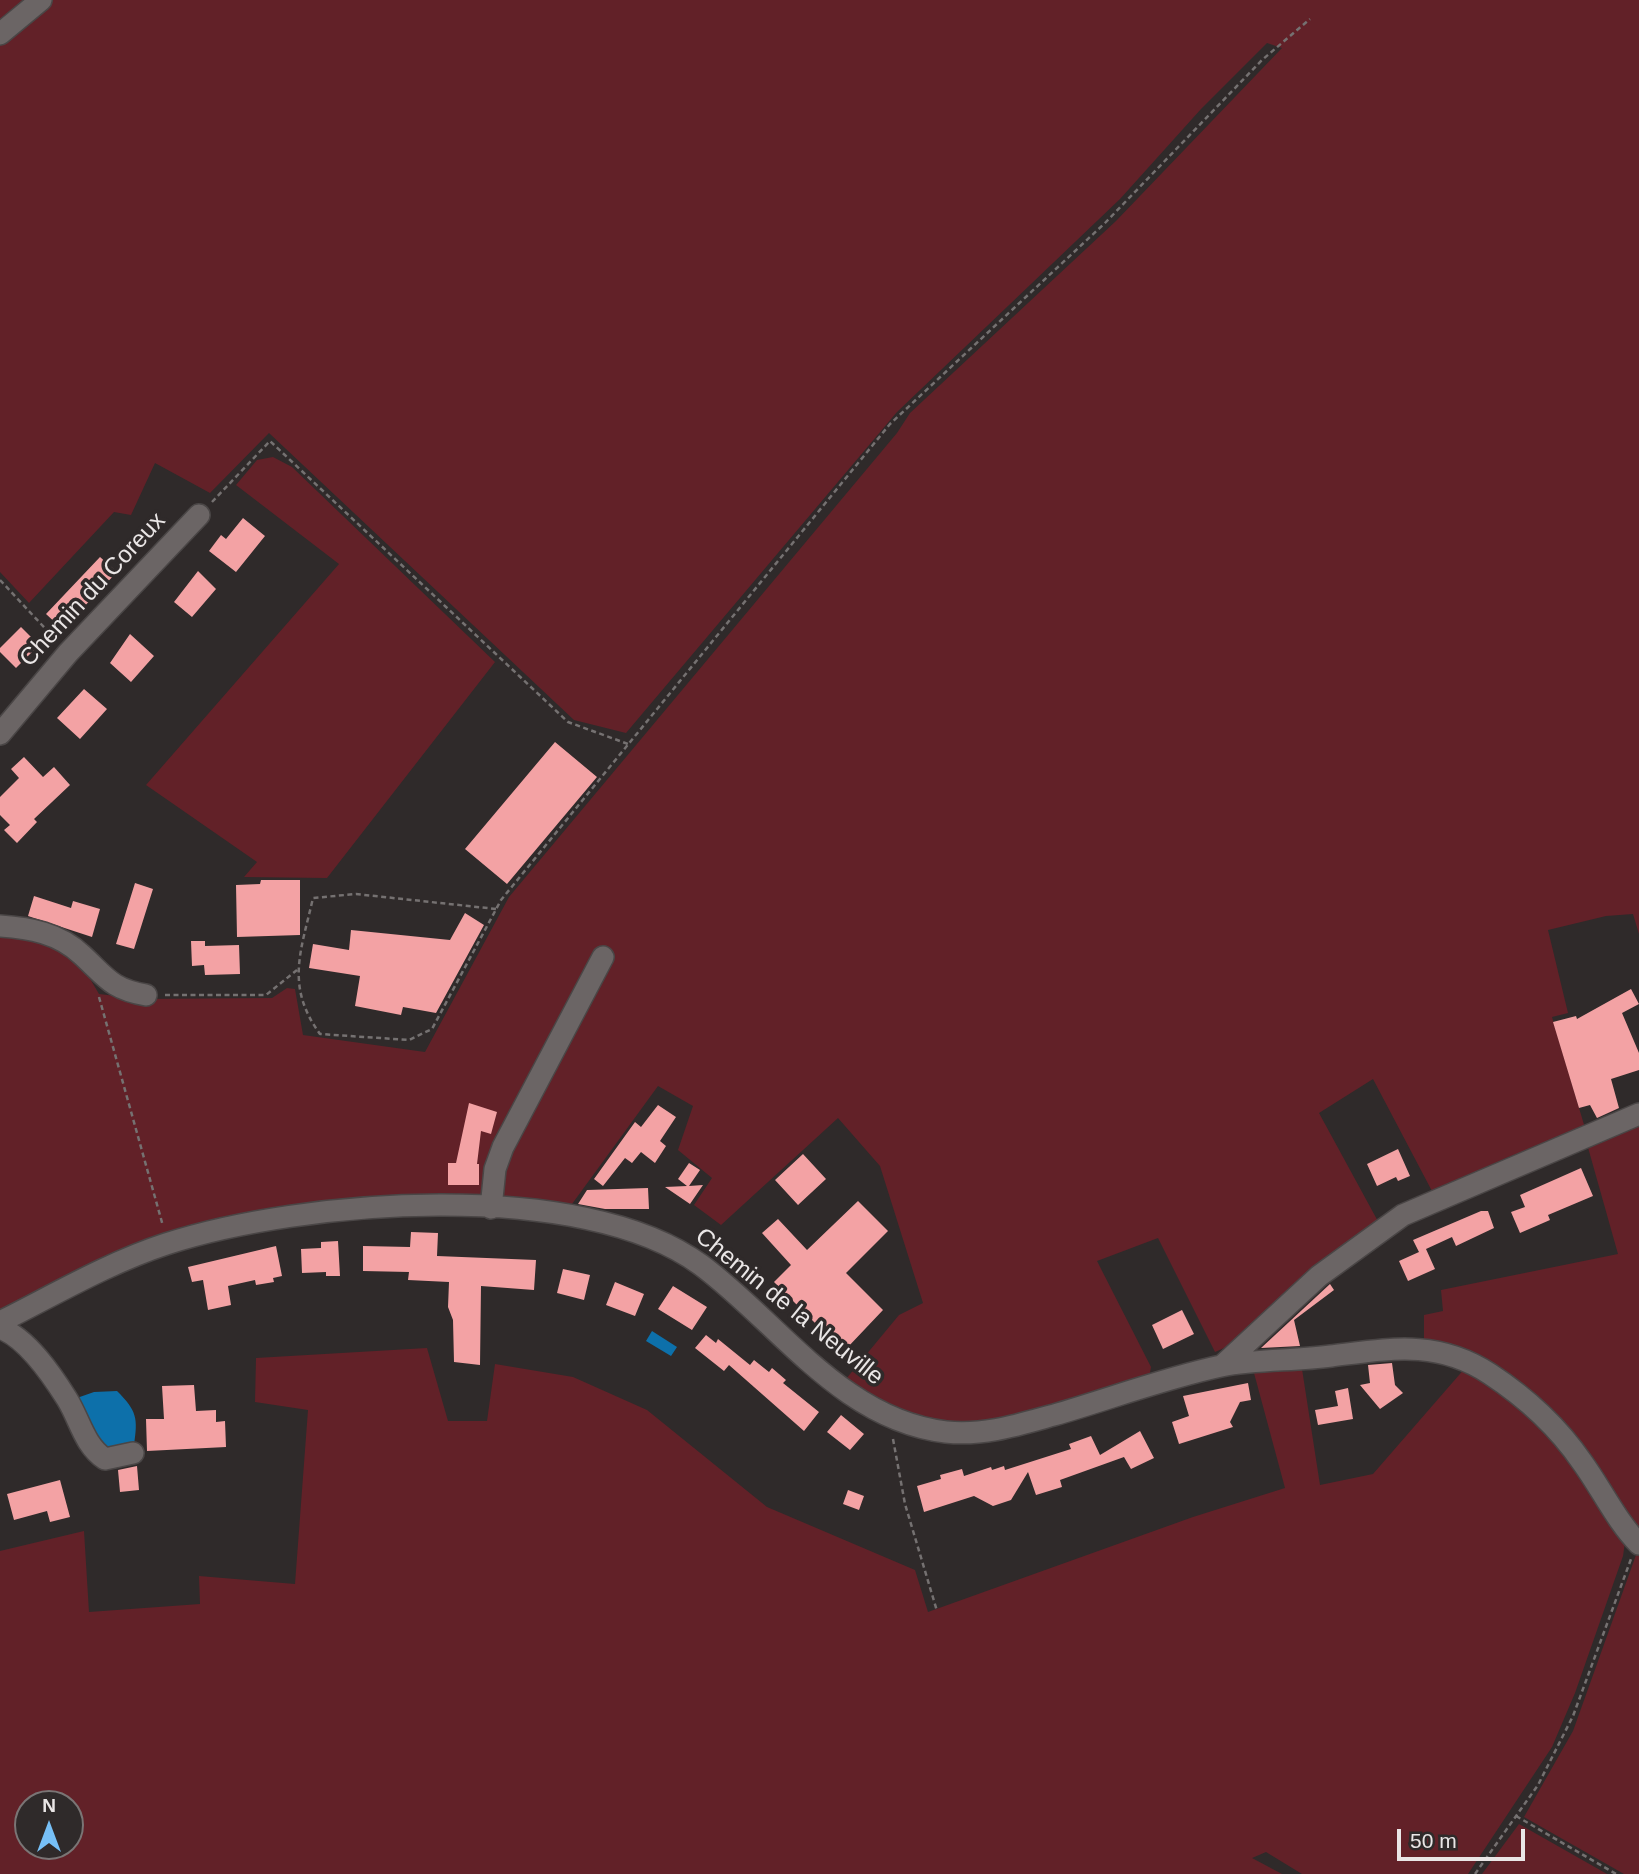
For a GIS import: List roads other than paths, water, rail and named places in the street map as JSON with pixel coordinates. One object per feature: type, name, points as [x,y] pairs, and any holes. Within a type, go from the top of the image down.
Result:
[{"type":"street","points":[[0,34],[41,0]]},
{"type":"street","name":"Chemin du Coreux","points":[[0,734],[68,653],[199,515]]},
{"type":"street","points":[[0,926],[31,929],[55,937],[82,955],[102,977],[121,991],[146,995]]},
{"type":"street","points":[[491,1208],[495,1169],[503,1147],[603,957]]},
{"type":"street","points":[[1223,1366],[1319,1276],[1404,1215],[1639,1114]]},
{"type":"street","name":"Chemin de la Neuville","points":[[0,1322],[100,1272],[168,1243],[303,1213],[337,1209],[491,1208],[568,1212],[613,1223],[687,1254],[728,1285],[836,1384],[892,1418],[947,1432],[1004,1429],[1223,1366],[1401,1347],[1436,1351],[1466,1360],[1499,1380],[1549,1422],[1579,1457],[1638,1544]]},
{"type":"street","points":[[0,1328],[10,1332],[23,1343],[67,1400],[92,1451],[104,1459],[133,1453]]},
{"type":"water","points":[[652,1331],[677,1347],[671,1356],[646,1341]]},
{"type":"water","points":[[117,1391],[129,1404],[136,1421],[134,1445],[109,1452],[98,1445],[74,1399],[94,1392]]}]
